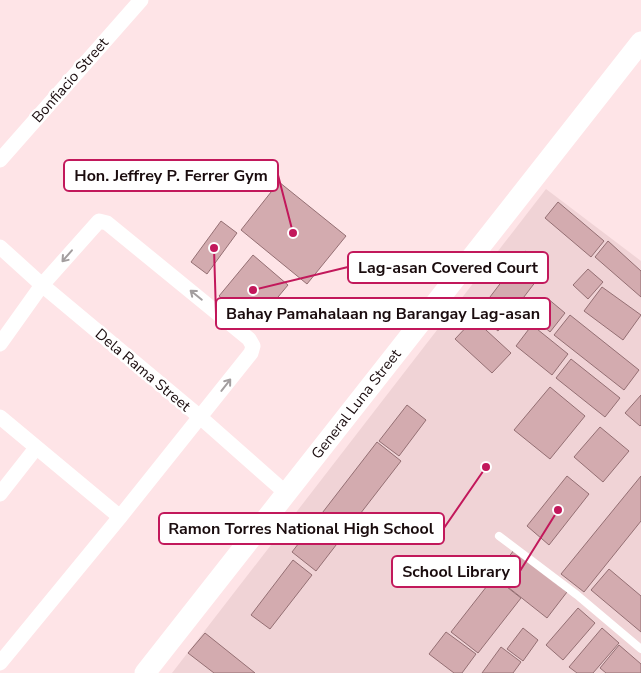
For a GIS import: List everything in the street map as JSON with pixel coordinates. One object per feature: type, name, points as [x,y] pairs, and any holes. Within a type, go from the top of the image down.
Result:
[{"type":"main road","name":"General Luna Street","points":[[146,673],[641,42]]},
{"type":"street","name":"Bonfiacio Street","points":[[0,160],[141,0]]},
{"type":"street","points":[[0,344],[42,285],[99,221],[107,222],[249,339],[253,346],[251,353],[0,664]]},
{"type":"street","name":"Dela Rama Street","points":[[0,247],[42,285],[200,417],[286,493]]},
{"type":"street","points":[[0,417],[120,517]]},
{"type":"street","points":[[0,494],[36,448]]},
{"type":"lane","points":[[499,536],[577,595],[641,649]]},
{"type":"shaded area","points":[[546,189],[641,261],[641,673],[172,673]]},
{"type":"building","points":[[279,182],[346,236],[307,284],[241,230]]},
{"type":"building","points":[[558,202],[604,241],[591,257],[545,218]]},
{"type":"building","points":[[221,221],[237,233],[207,274],[191,262]]},
{"type":"building","points":[[608,241],[641,271],[641,297],[595,257]]},
{"type":"building","points":[[525,251],[546,268],[498,331],[477,314]]},
{"type":"building","points":[[253,255],[288,285],[254,326],[219,296]]},
{"type":"building","points":[[588,269],[603,282],[588,299],[573,285]]},
{"type":"building","points":[[602,287],[641,315],[623,340],[584,311]]},
{"type":"building","points":[[547,298],[565,313],[550,332],[532,316]]},
{"type":"building","points":[[570,315],[639,370],[624,390],[554,335]]},
{"type":"building","points":[[474,319],[511,353],[492,373],[455,339]]},
{"type":"building","points":[[532,325],[568,354],[552,375],[516,346]]},
{"type":"building","points":[[571,359],[620,398],[605,417],[556,378]]},
{"type":"building","points":[[550,387],[585,416],[550,459],[514,430]]},
{"type":"building","points":[[641,395],[641,425],[640,426],[625,413]]},
{"type":"building","points":[[407,405],[426,420],[399,456],[379,441]]},
{"type":"building","points":[[600,427],[629,451],[603,482],[574,457]]},
{"type":"building","points":[[377,442],[401,461],[316,571],[292,552]]},
{"type":"building","points":[[567,476],[589,494],[549,545],[527,526]]},
{"type":"building","points":[[641,476],[641,521],[584,592],[561,574]]},
{"type":"building","points":[[514,550],[567,592],[547,618],[494,576]]},
{"type":"building","points":[[293,560],[312,575],[270,629],[251,615]]},
{"type":"building","points":[[609,569],[641,596],[641,632],[591,590]]},
{"type":"building","points":[[494,577],[521,598],[478,653],[451,632]]},
{"type":"building","points":[[578,608],[595,623],[563,660],[546,645]]},
{"type":"building","points":[[523,628],[538,640],[523,661],[507,649]]},
{"type":"building","points":[[602,628],[619,643],[593,673],[577,673],[569,667]]},
{"type":"building","points":[[446,632],[476,654],[462,673],[454,673],[429,654]]},
{"type":"building","points":[[205,633],[255,673],[214,673],[188,653]]},
{"type":"building","points":[[619,645],[641,664],[641,673],[606,673],[600,668]]},
{"type":"building","points":[[501,647],[521,662],[513,673],[482,673]]},
{"type":"place","name":"Hon. Jeffrey P. Ferrer Gym","points":[[293,233]]},
{"type":"place","name":"Bahay Pamahalaan ng Barangay Lag-asan","points":[[214,248]]},
{"type":"place","name":"Lag-asan Covered Court","points":[[253,290]]},
{"type":"place","name":"Ramon Torres National High School","points":[[486,467]]},
{"type":"place","name":"School Library","points":[[558,510]]}]
